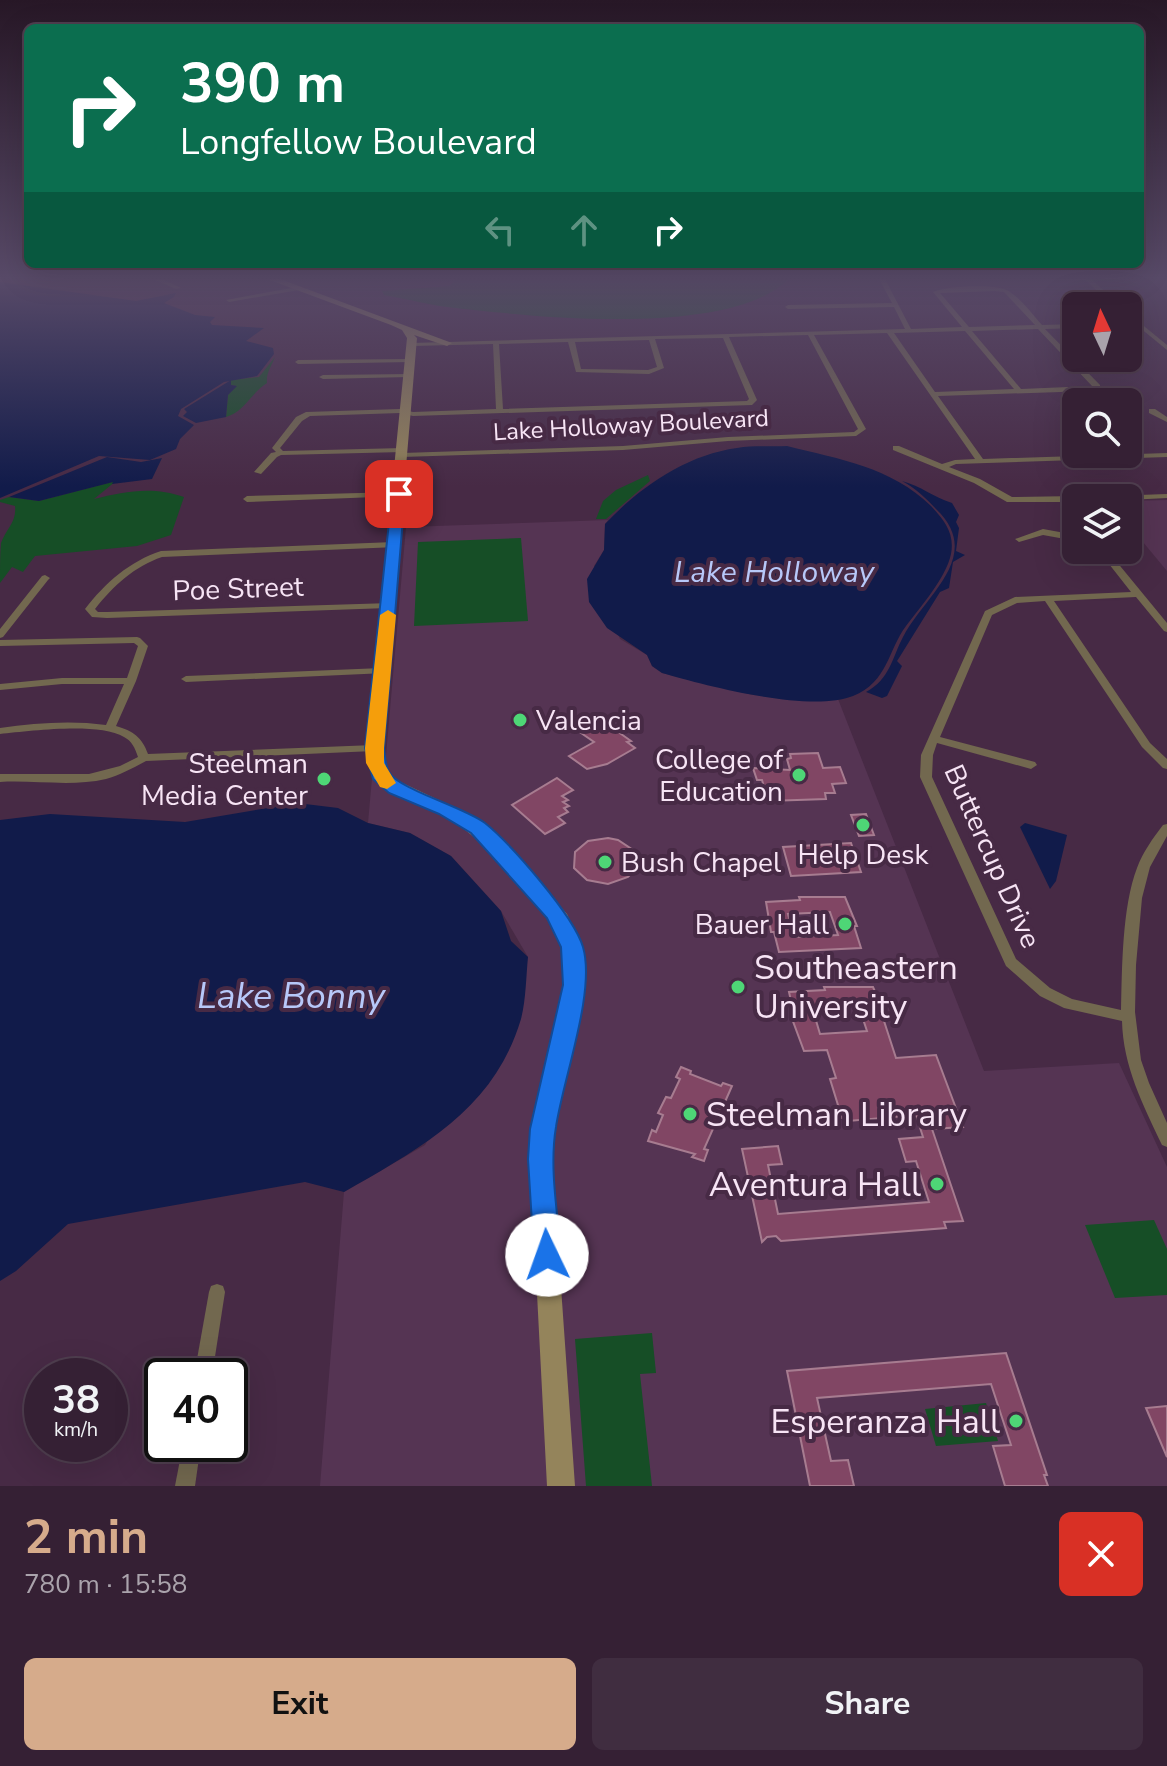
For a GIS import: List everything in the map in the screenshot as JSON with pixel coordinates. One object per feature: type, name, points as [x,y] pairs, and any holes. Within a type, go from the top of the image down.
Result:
[{"type":"street","points":[[411,348],[375,763],[386,782],[460,817],[496,846],[560,919],[572,947],[574,985],[549,1093],[541,1159],[561,1486]]},
{"type":"street","points":[[323,377],[411,360],[436,348]]},
{"type":"street","points":[[496,348],[500,412]]},
{"type":"street","points":[[573,348],[578,371],[649,372],[661,368],[655,348]]},
{"type":"street","points":[[258,472],[274,455],[281,453],[276,448],[299,419],[315,412],[500,412],[749,403],[753,400],[731,348]]},
{"type":"street","name":"Lake Holloway Boulevard","points":[[281,453],[623,448],[861,432],[818,348]]},
{"type":"street","points":[[901,348],[981,462]]},
{"type":"street","points":[[983,348],[1019,391]]},
{"type":"street","points":[[933,394],[1096,388],[1060,348]]},
{"type":"street","points":[[298,362],[411,360]]},
{"type":"street","points":[[1152,411],[1167,420]]},
{"type":"street","points":[[896,448],[943,466],[1010,500],[1062,499]]},
{"type":"street","points":[[1142,455],[1167,455]]},
{"type":"street","points":[[943,466],[1062,458]]},
{"type":"street","points":[[247,499],[399,494]]},
{"type":"street","points":[[1142,497],[1167,496]]},
{"type":"street","points":[[1019,539],[1043,532],[1062,535]]},
{"type":"street","name":"Poe Street","points":[[388,605],[107,615],[91,612],[92,606],[130,571],[146,559],[161,554],[394,545]]},
{"type":"street","points":[[1114,564],[1167,629]]},
{"type":"street","points":[[0,635],[45,578]]},
{"type":"street","name":"Buttercup Drive","points":[[1128,1017],[1069,1004],[1045,992],[1011,962],[926,777],[927,755],[988,613],[1015,600],[1139,594]]},
{"type":"street","points":[[1047,598],[1146,745],[1167,765]]},
{"type":"street","points":[[0,643],[137,640],[143,646],[109,729]]},
{"type":"street","points":[[186,679],[382,671]]},
{"type":"street","points":[[0,687],[62,681],[131,681]]},
{"type":"street","points":[[0,731],[39,727],[109,729],[131,736],[138,742],[144,758]]},
{"type":"street","points":[[934,739],[1031,765]]},
{"type":"street","points":[[0,778],[97,779],[121,772],[144,758],[374,748]]},
{"type":"street","points":[[1167,828],[1152,848],[1139,883],[1128,1017],[1137,1073],[1167,1140]]},
{"type":"street","points":[[206,1358],[217,1292]]},
{"type":"street","points":[[185,1486],[189,1462]]},
{"type":"shaded area","points":[[1167,500],[1167,571],[1142,541],[1142,501]]},
{"type":"shaded area","name":"Southeastern University","points":[[608,520],[605,524],[604,550],[594,566],[620,639],[647,655],[652,666],[662,673],[753,695],[838,699],[984,1071],[1119,1063],[1167,1167],[1167,1486],[320,1486],[344,1192],[425,1145],[528,957],[501,911],[451,856],[410,833],[368,823],[372,778],[385,767],[406,527]]},
{"type":"green space","points":[[275,357],[267,383],[238,411],[226,417],[228,395],[236,386],[231,385],[231,380],[259,377]]},
{"type":"green space","points":[[648,475],[650,481],[606,519],[596,519],[603,501],[616,490]]},
{"type":"green space","points":[[116,481],[94,499],[139,491],[184,497],[171,535],[137,546],[35,556],[23,572],[12,567],[0,583],[1,543],[13,521],[15,506],[0,500],[9,497],[39,501]]},
{"type":"green space","points":[[521,538],[528,621],[414,626],[418,542]]},
{"type":"green space","points":[[1154,1220],[1167,1249],[1167,1295],[1115,1298],[1085,1225]]},
{"type":"green space","points":[[652,1333],[656,1373],[640,1374],[652,1486],[586,1486],[575,1339]]},
{"type":"green space","points":[[986,1403],[998,1441],[936,1446],[925,1409]]},
{"type":"water","points":[[0,348],[273,348],[274,354],[257,376],[224,382],[181,409],[178,416],[194,425],[180,439],[176,449],[150,460],[99,456],[0,498]]},
{"type":"water","points":[[231,380],[231,385],[237,386],[228,395],[226,417],[196,423],[183,416],[187,412],[184,409]]},
{"type":"water","name":"Lake Holloway","points":[[787,446],[864,466],[915,493],[936,511],[950,533],[951,554],[944,573],[900,635],[874,683],[853,696],[834,700],[785,700],[662,673],[652,666],[647,655],[607,628],[589,602],[587,579],[604,550],[605,524],[633,498],[682,465],[743,447]]},
{"type":"water","points":[[107,457],[141,462],[162,458],[152,479],[113,482],[39,501],[9,497]]},
{"type":"water","points":[[902,481],[952,503],[959,515],[956,522],[959,528],[956,551],[965,555],[953,562],[949,588],[940,592],[897,661],[902,666],[887,696],[882,698],[866,692],[885,674],[903,637],[946,575],[953,559],[955,543],[950,526],[936,509]]},
{"type":"water","name":"Lake Bonny","points":[[297,803],[338,808],[368,823],[410,833],[451,856],[501,911],[511,941],[528,957],[521,1019],[509,1051],[493,1078],[451,1123],[400,1159],[344,1192],[305,1182],[68,1224],[16,1271],[0,1281],[0,820],[50,814],[185,822]]},
{"type":"water","points":[[1025,823],[1067,835],[1056,881],[1050,889],[1020,827]]},
{"type":"building","points":[[597,717],[631,741],[627,742],[635,748],[607,764],[587,769],[569,756],[594,742],[581,733],[593,727],[587,722]]},
{"type":"building","name":"College of Education","points":[[818,753],[823,768],[840,767],[846,783],[832,784],[835,793],[825,793],[826,799],[768,801],[762,780],[757,780],[753,768],[790,770],[787,759],[791,758],[790,754]]},
{"type":"building","points":[[557,778],[573,790],[562,796],[568,800],[563,802],[569,806],[564,808],[568,812],[558,817],[565,823],[545,834],[512,805]]},
{"type":"building","name":"Help Desk","points":[[866,814],[874,835],[859,836],[851,815]]},
{"type":"building","name":"Bush Chapel","points":[[618,840],[633,850],[637,864],[634,871],[628,877],[608,884],[587,880],[574,868],[575,852],[588,841]]},
{"type":"building","points":[[851,843],[861,872],[791,876],[783,847]]},
{"type":"building","name":"Bauer Hall","points":[[799,897],[845,897],[857,926],[854,926],[861,948],[779,952],[774,932],[771,932],[766,902],[800,900]],"holes":[[[830,912],[838,935],[794,937],[788,914]]]},
{"type":"building","points":[[824,987],[873,987],[888,1021],[884,1021],[896,1058],[936,1055],[963,1127],[932,1129],[963,1221],[944,1222],[946,1228],[781,1241],[776,1236],[767,1237],[762,1242],[742,1149],[778,1146],[782,1164],[768,1165],[778,1214],[929,1202],[916,1161],[906,1162],[899,1139],[923,1137],[916,1115],[848,1121],[842,1118],[830,1079],[836,1078],[827,1050],[804,1051],[791,1016],[794,1015],[789,992],[825,990]],"holes":[[[858,1004],[867,1031],[820,1034],[812,1007]]]},
{"type":"building","name":"Steelman Library","points":[[681,1067],[691,1071],[690,1074],[721,1086],[723,1083],[732,1086],[704,1149],[708,1150],[704,1161],[692,1157],[695,1154],[648,1141],[652,1130],[656,1132],[663,1115],[658,1113],[666,1097],[671,1098],[680,1079],[676,1077]]},
{"type":"building","name":"Esperanza Hall","points":[[1006,1353],[1048,1486],[1005,1486],[993,1446],[1011,1445],[991,1384],[817,1398],[831,1461],[848,1460],[854,1486],[810,1486],[787,1371]]},
{"type":"building","points":[[1167,1406],[1167,1457],[1146,1408]]},
{"type":"slow traffic","points":[[387,783],[375,763],[374,748],[388,615]]},
{"type":"place","name":"Valencia","points":[[520,720]]},
{"type":"place","name":"College of Education","points":[[799,775]]},
{"type":"place","name":"Steelman Media Center","points":[[324,779]]},
{"type":"place","name":"Help Desk","points":[[863,825]]},
{"type":"place","name":"Bush Chapel","points":[[605,862]]},
{"type":"place","name":"Bauer Hall","points":[[845,924]]},
{"type":"place","name":"Southeastern University","points":[[738,987]]},
{"type":"place","name":"Steelman Library","points":[[690,1114]]},
{"type":"place","name":"Aventura Hall","points":[[937,1184]]},
{"type":"place","name":"Esperanza Hall","points":[[1016,1421]]},
{"type":"route","points":[[399,494],[375,763],[386,782],[409,795],[446,809],[478,828],[508,858],[556,913],[567,932],[576,966],[543,1129],[541,1159],[547,1255]]}]
